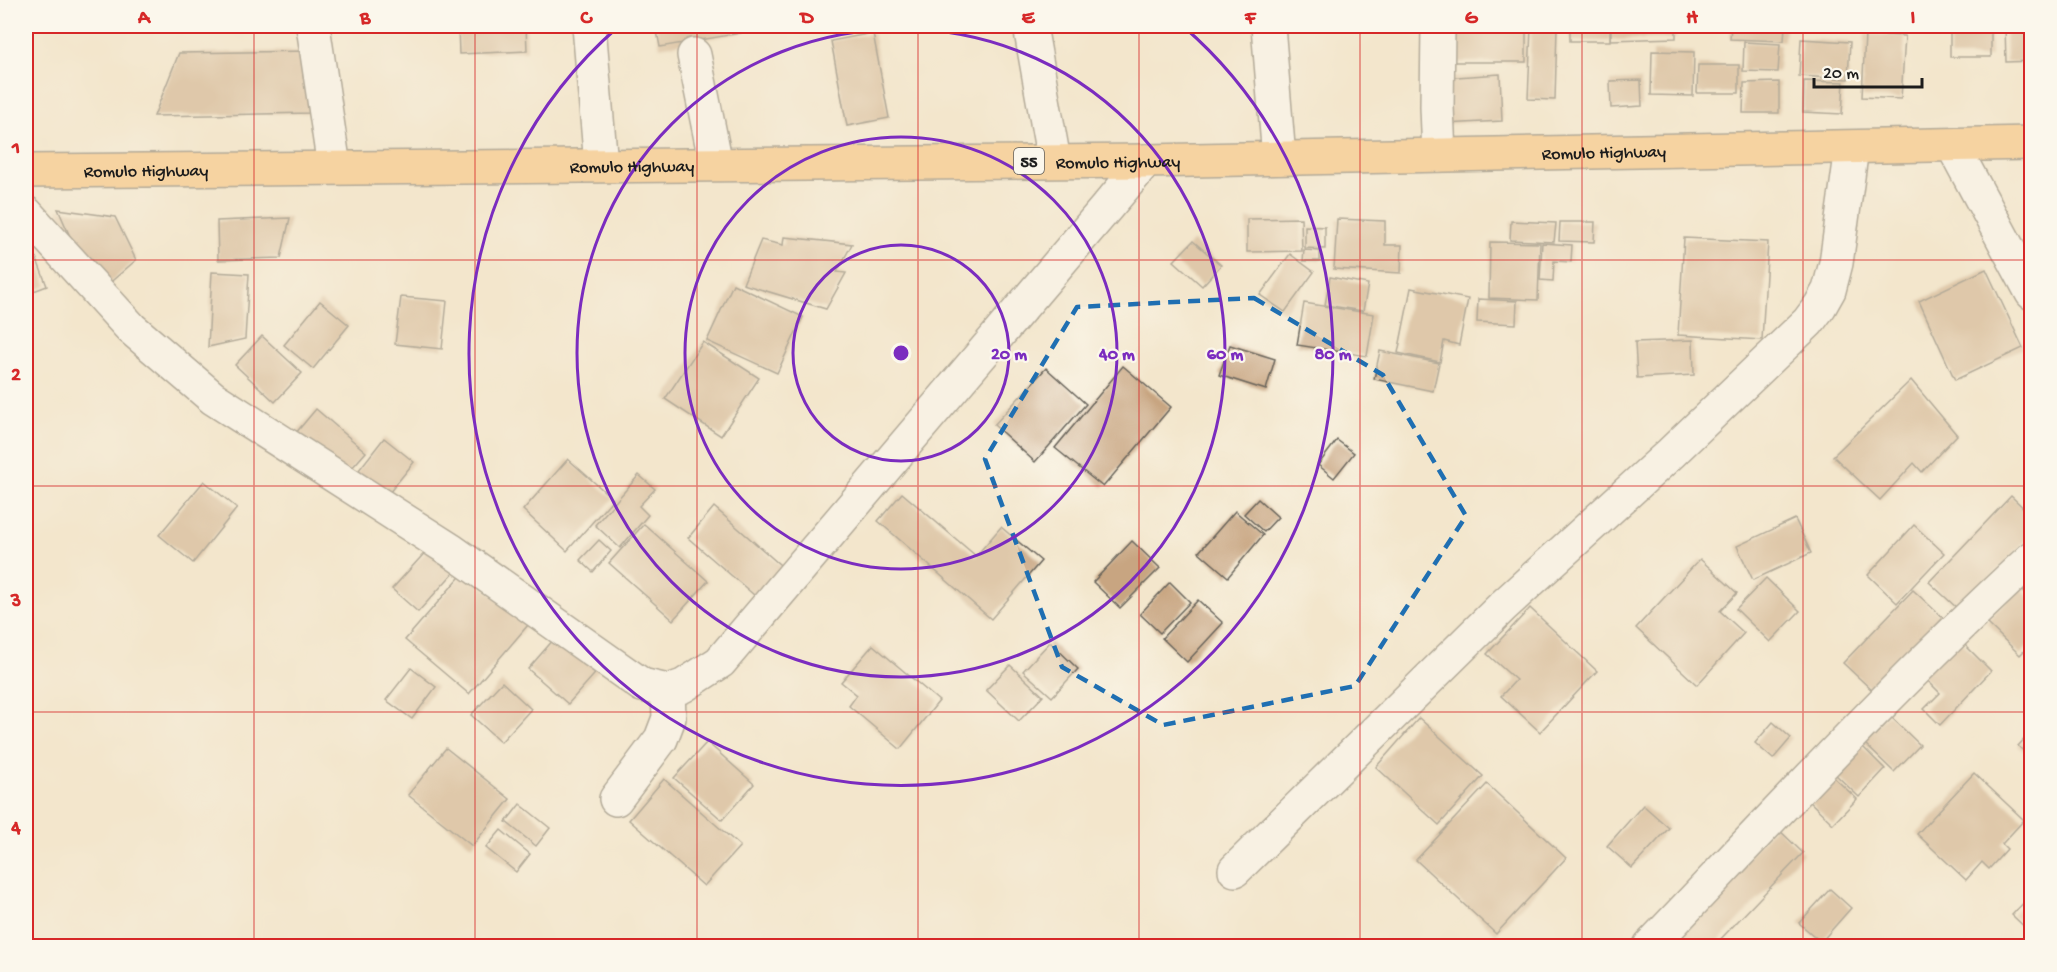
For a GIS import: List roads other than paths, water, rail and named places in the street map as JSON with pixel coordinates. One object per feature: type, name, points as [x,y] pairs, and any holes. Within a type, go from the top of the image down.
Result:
[{"type":"highway","name":"Romulo Highway","points":[[26,171],[1146,161],[2031,143]]},
{"type":"street","points":[[313,26],[334,168]]},
{"type":"street","points":[[589,26],[602,165]]},
{"type":"street","points":[[1030,26],[1054,161]]},
{"type":"street","points":[[1268,26],[1279,158]]},
{"type":"street","points":[[1438,26],[1439,155]]},
{"type":"street","points":[[694,55],[716,164]]},
{"type":"street","points":[[1953,146],[2031,293]]},
{"type":"street","points":[[1235,870],[1503,606],[1671,453],[1808,322],[1829,290],[1836,263],[1852,148]]},
{"type":"street","points":[[26,213],[131,328],[213,398],[452,551],[642,685],[668,691],[683,686],[720,662],[1146,161]]},
{"type":"street","points":[[1650,946],[1913,672],[2031,558]]},
{"type":"street","points":[[616,799],[661,739],[669,718],[668,691]]}]
